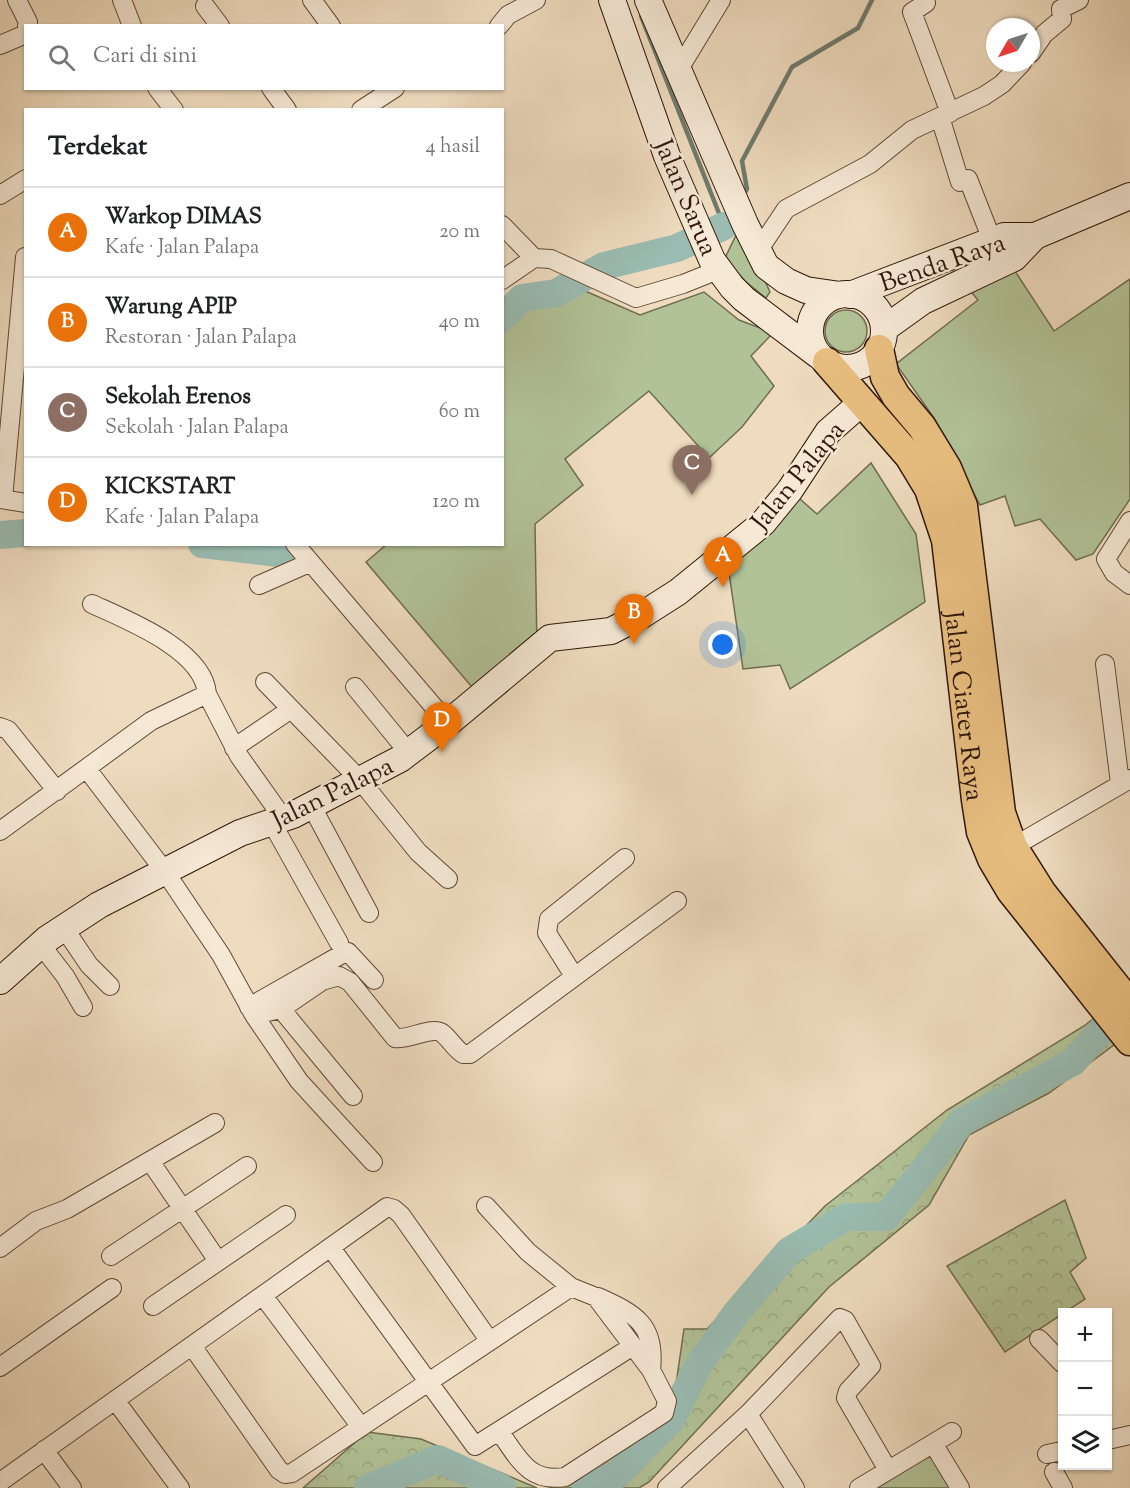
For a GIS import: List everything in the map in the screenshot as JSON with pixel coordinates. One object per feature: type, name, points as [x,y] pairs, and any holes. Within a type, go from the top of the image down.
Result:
[{"type":"main road","name":"Jalan Ciater Raya","points":[[882,339],[885,377],[896,396],[922,427],[948,468],[963,506],[993,765],[1001,813],[1013,847],[1042,893],[1114,996],[1130,1041]]},
{"type":"main road","name":"Jalan Ciater Raya","points":[[823,358],[909,456],[929,489],[946,540],[976,800],[981,832],[992,858],[1011,891],[1114,996]]},
{"type":"main road","points":[[861,403],[885,377]]},
{"type":"street","points":[[17,0],[27,24]]},
{"type":"street","points":[[122,0],[131,24]]},
{"type":"street","points":[[312,0],[330,24]]},
{"type":"street","points":[[501,24],[508,15],[536,0]]},
{"type":"street","name":"Jalan Sarua","points":[[612,0],[692,218],[715,265],[744,299],[823,358]]},
{"type":"street","name":"Jalan Sarua","points":[[648,0],[745,224],[766,266],[786,281],[806,290],[845,295]]},
{"type":"street","points":[[679,69],[721,0]]},
{"type":"street","points":[[924,0],[926,3],[912,12],[945,115],[960,182],[968,179],[992,240]]},
{"type":"street","points":[[1040,40],[1062,19],[1061,9],[1079,0]]},
{"type":"street","points":[[205,6],[218,24]]},
{"type":"street","points":[[0,45],[24,32]]},
{"type":"street","points":[[758,251],[786,209],[870,164],[912,130],[1002,84],[1013,72]]},
{"type":"street","points":[[159,90],[172,108]]},
{"type":"street","points":[[272,90],[286,108]]},
{"type":"street","points":[[364,108],[385,91]]},
{"type":"street","points":[[2,189],[24,180]]},
{"type":"street","name":"Benda Raya","points":[[845,295],[1004,236],[1035,236],[1130,196]]},
{"type":"street","points":[[504,227],[534,258]]},
{"type":"street","name":"Benda Raya","points":[[882,339],[923,301],[1014,258],[1035,236]]},
{"type":"street","points":[[504,279],[534,258],[551,259],[636,298],[683,284],[715,265]]},
{"type":"street","points":[[24,291],[2,499],[24,503]]},
{"type":"street","points":[[845,295],[869,302],[876,310],[882,339],[874,356],[858,367],[838,367],[823,358],[813,344],[811,322],[822,304],[845,295]]},
{"type":"street","name":"Jalan Palapa","points":[[0,981],[41,945],[99,905],[166,873],[240,833],[278,821],[311,805],[410,753],[545,641],[559,636],[611,631],[642,615],[696,578],[763,523],[790,490],[828,432],[861,403]]},
{"type":"street","points":[[1130,521],[1106,559],[1114,573],[1130,585]]},
{"type":"street","points":[[259,585],[303,555],[440,714]]},
{"type":"street","points":[[92,604],[150,631],[194,664],[206,681],[207,694],[234,748],[278,821],[339,943]]},
{"type":"street","points":[[1013,847],[1125,781],[1105,664]]},
{"type":"street","points":[[265,682],[360,780],[418,852],[448,879]]},
{"type":"street","points":[[355,687],[410,753]]},
{"type":"street","points":[[0,831],[151,721],[207,694]]},
{"type":"street","points":[[234,748],[291,709]]},
{"type":"street","points":[[0,727],[8,730],[57,791]]},
{"type":"street","points":[[84,770],[94,776],[146,850],[166,873],[221,955],[251,1011],[299,1081],[373,1162]]},
{"type":"street","points":[[311,805],[369,913]]},
{"type":"street","points":[[574,976],[548,933],[549,919],[625,858]]},
{"type":"street","points":[[251,1011],[281,1008],[322,981],[339,976],[350,982],[395,1038],[406,1040],[433,1030],[441,1033],[463,1054],[471,1054],[677,901]]},
{"type":"street","points":[[64,928],[89,965],[110,986]]},
{"type":"street","points":[[41,945],[65,976],[83,1007]]},
{"type":"street","points":[[251,1011],[344,953],[348,952],[374,980]]},
{"type":"street","points":[[281,1008],[352,1096]]},
{"type":"street","points":[[0,1248],[36,1221],[67,1209],[215,1123]]},
{"type":"street","points":[[150,1161],[218,1261]]},
{"type":"street","points":[[111,1256],[247,1166]]},
{"type":"street","points":[[486,1206],[528,1252],[571,1287],[622,1308],[637,1319],[650,1336],[653,1354],[651,1370]]},
{"type":"street","points":[[0,1482],[264,1297],[387,1207],[394,1209],[489,1340]]},
{"type":"street","points":[[153,1306],[286,1215]]},
{"type":"street","points":[[331,1248],[475,1446],[633,1346]]},
{"type":"street","points":[[192,1346],[286,1480],[292,1473],[571,1287]]},
{"type":"street","points":[[0,1367],[112,1288]]},
{"type":"street","points":[[264,1297],[361,1427]]},
{"type":"street","points":[[499,1431],[526,1467],[535,1474],[551,1479],[565,1477],[664,1413],[667,1401],[651,1370],[596,1297]]},
{"type":"street","points":[[667,1488],[748,1414],[836,1321],[843,1319],[871,1366],[848,1391],[846,1398],[888,1470]]},
{"type":"street","points":[[1039,1339],[1061,1362]]},
{"type":"street","points":[[115,1400],[180,1488]]},
{"type":"street","points":[[748,1414],[795,1488]]},
{"type":"street","points":[[860,1488],[952,1432]]},
{"type":"street","points":[[1112,1439],[1130,1435]]},
{"type":"street","points":[[934,1445],[960,1488]]},
{"type":"street","points":[[45,1450],[72,1488]]},
{"type":"green space","points":[[738,231],[742,231],[770,292],[766,298],[745,281],[725,258]]},
{"type":"green space","points":[[1011,265],[1054,331],[1130,279],[1130,499],[1093,554],[1076,560],[1040,519],[1015,526],[1005,496],[980,505],[934,418],[896,364],[978,300],[966,286]]},
{"type":"green space","points":[[576,287],[640,315],[704,292],[739,320],[773,333],[751,356],[774,386],[742,427],[709,458],[649,391],[565,459],[583,485],[535,524],[537,650],[477,693],[366,562],[385,546],[504,546],[504,297],[516,288]]},
{"type":"green space","points":[[846,310],[854,311],[861,316],[866,323],[866,339],[861,346],[854,351],[846,352],[838,351],[831,346],[826,339],[825,331],[826,323],[831,316],[838,311]]},
{"type":"green space","points":[[871,463],[916,534],[925,602],[790,689],[780,665],[743,669],[727,559],[792,492],[817,514]]},
{"type":"green space","points":[[1130,990],[1130,1033],[1049,1093],[969,1135],[929,1205],[829,1287],[649,1482],[639,1488],[549,1488],[637,1434],[676,1384],[684,1329],[707,1329],[825,1206],[947,1110],[1084,1026]]},
{"type":"green space","points":[[1065,1200],[1086,1258],[1070,1272],[1085,1299],[1071,1308],[1058,1308],[1058,1317],[1005,1352],[947,1266]]},
{"type":"green space","points":[[367,1432],[421,1439],[537,1488],[303,1488]]},
{"type":"green space","points":[[939,1442],[961,1488],[860,1488]]},
{"type":"waterway","points":[[742,197],[747,189],[742,161],[792,67],[858,28],[872,0]]},
{"type":"waterway","points":[[641,16],[724,226]]},
{"type":"waterway","points":[[724,226],[731,214]]},
{"type":"waterway","points":[[504,316],[522,298],[556,293],[604,266],[677,248],[724,226]]},
{"type":"waterway","points":[[0,535],[24,533]]},
{"type":"waterway","points":[[219,546],[279,553],[288,546]]},
{"type":"waterway","points":[[586,1488],[617,1475],[671,1420],[699,1364],[737,1312],[789,1251],[846,1217],[886,1217],[962,1122],[1073,1062],[1102,1030],[1130,1009]]},
{"type":"waterway","points":[[368,1488],[438,1459],[502,1488]]},
{"type":"place","name":"Sekolah Erenos","points":[[692,495]]},
{"type":"place","name":"Warkop DIMAS","points":[[723,587]]},
{"type":"place","name":"Warung APIP","points":[[634,644]]},
{"type":"place","name":"KICKSTART","points":[[442,752]]}]
